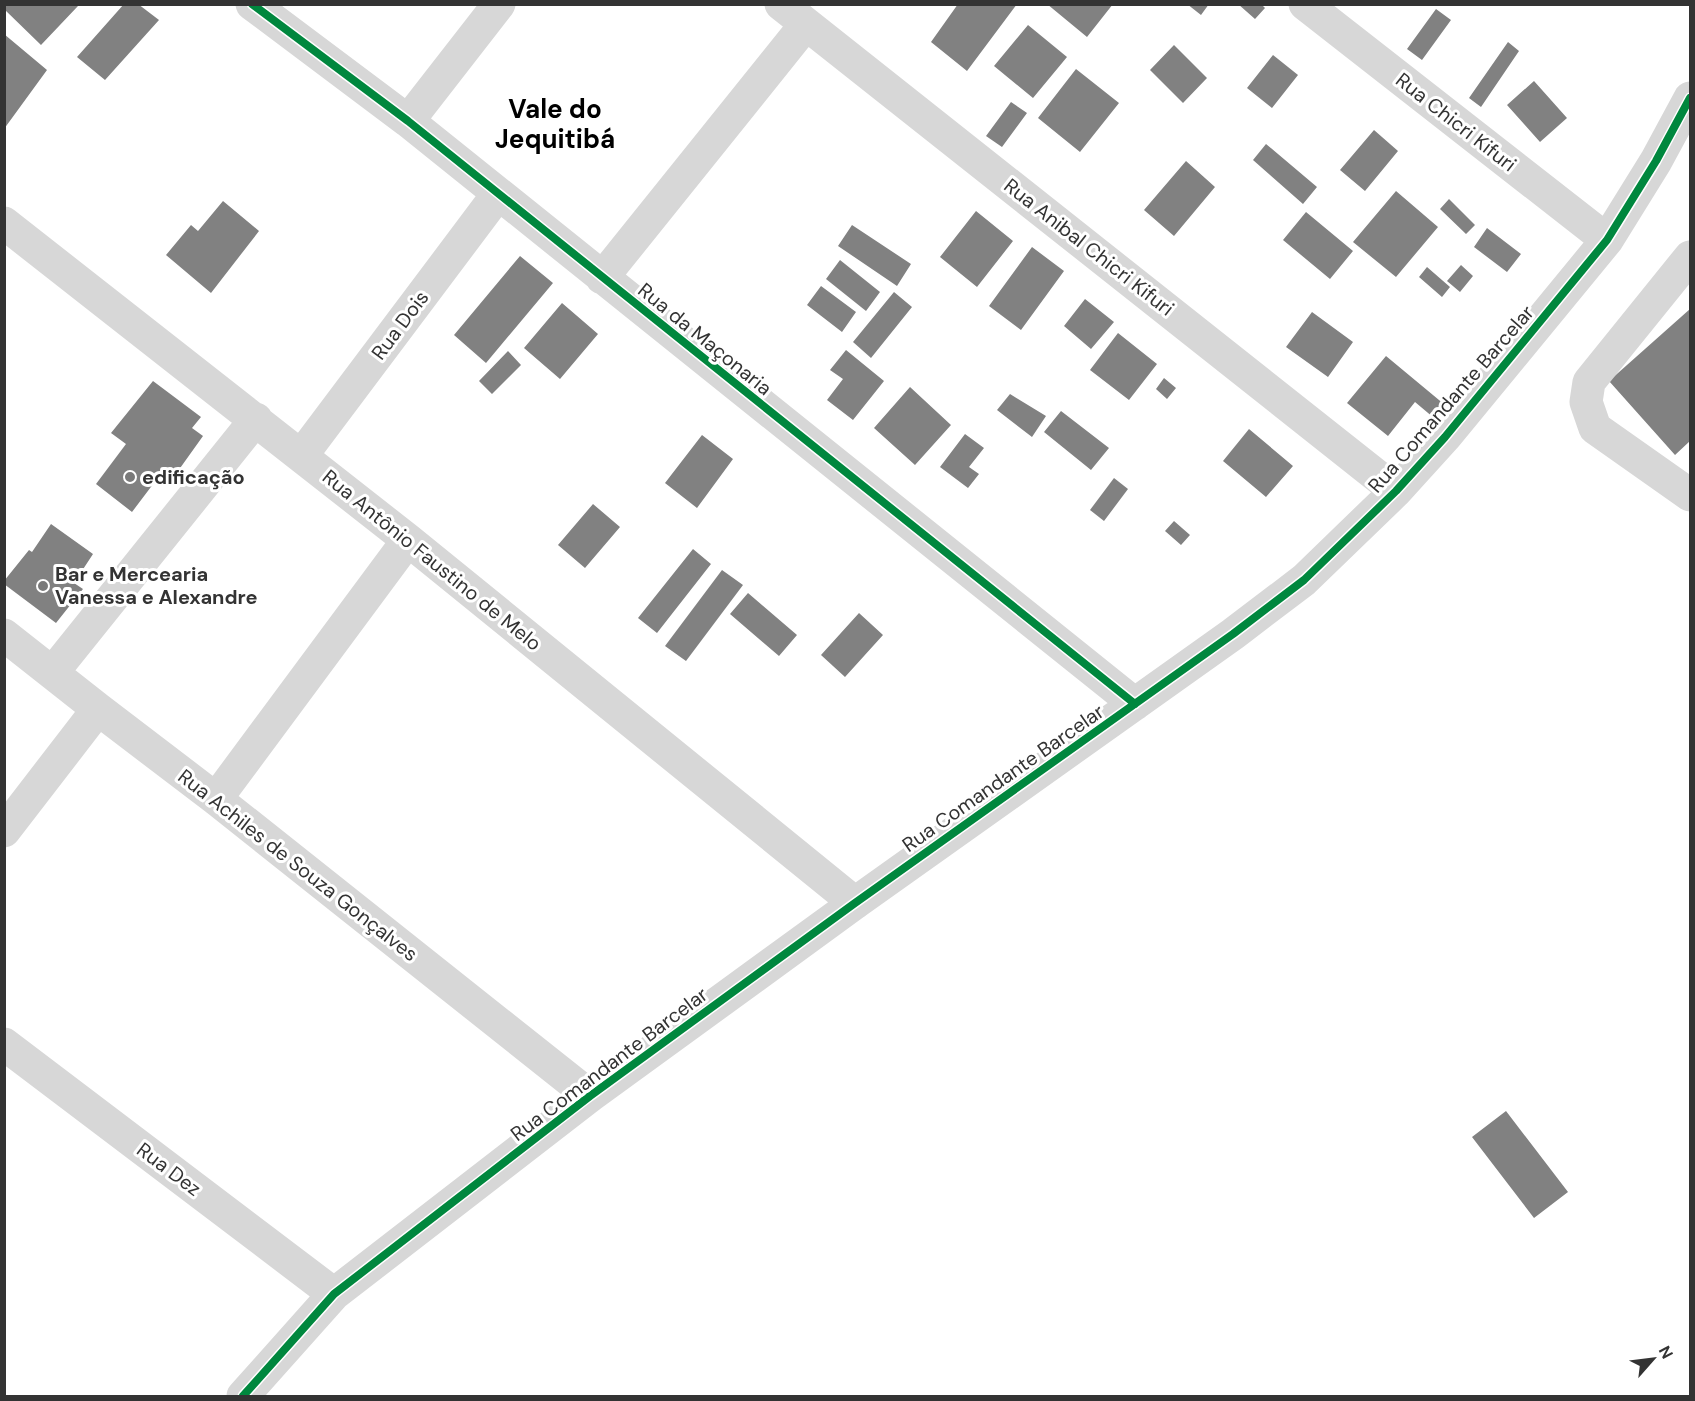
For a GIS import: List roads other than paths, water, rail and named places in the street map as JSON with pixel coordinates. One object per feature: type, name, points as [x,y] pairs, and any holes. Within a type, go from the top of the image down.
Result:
[{"type":"street","name":"Rua da Maçonaria","points":[[252,4],[408,121],[1135,704]]},
{"type":"street","points":[[408,121],[499,4]]},
{"type":"street","name":"Rua Anibal Chicri Kifuri","points":[[781,4],[1396,491]]},
{"type":"street","name":"Rua Chicri Kifuri","points":[[1305,4],[1607,240]]},
{"type":"street","points":[[602,278],[806,24]]},
{"type":"street","name":"Rua Comandante Barcelar","points":[[243,1396],[334,1294],[590,1096],[1304,580],[1396,491],[1445,437],[1607,240],[1656,161],[1690,98]]},
{"type":"street","name":"Rua Dois","points":[[302,455],[498,194]]},
{"type":"street","name":"Rua Antônio Faustino de Melo","points":[[4,223],[302,455],[855,903]]},
{"type":"street","points":[[1690,257],[1589,382],[1586,402],[1595,428],[1690,495]]},
{"type":"street","points":[[53,672],[256,419]]},
{"type":"street","points":[[216,799],[408,540]]},
{"type":"street","name":"Rua Achiles de Souza Gonçalves","points":[[4,634],[590,1096]]},
{"type":"street","points":[[4,831],[98,710]]},
{"type":"street","name":"Rua Dez","points":[[8,1055],[334,1294]]},
{"type":"place","name":"edificação","points":[[130,477]]},
{"type":"place","name":"Bar e Mercearia Vanessa e Alexandre","points":[[43,586]]},
{"type":"district","name":"Vale do Jequitibá","points":[[555,124]]}]
